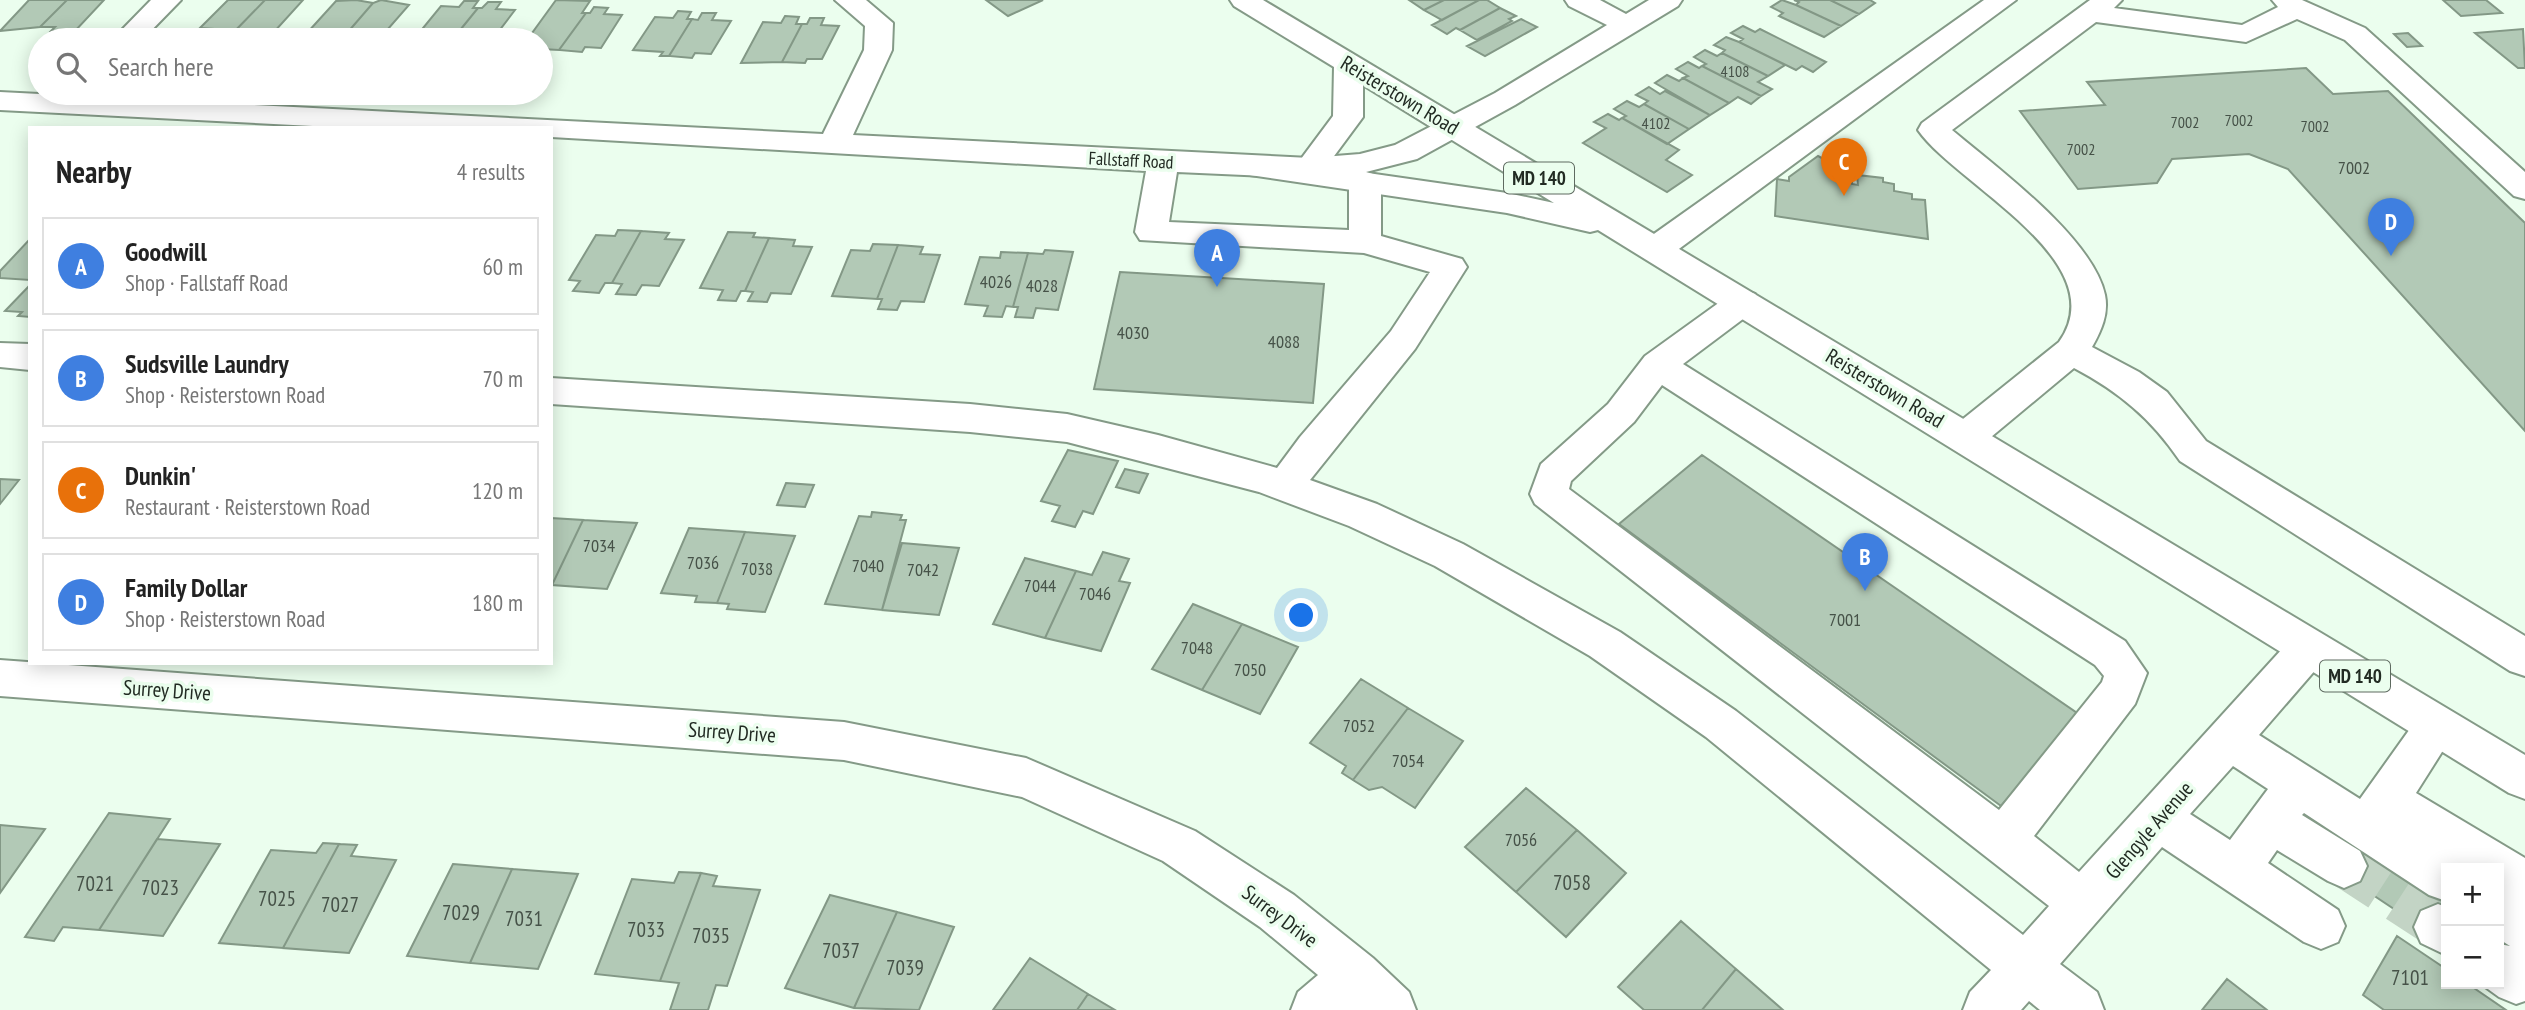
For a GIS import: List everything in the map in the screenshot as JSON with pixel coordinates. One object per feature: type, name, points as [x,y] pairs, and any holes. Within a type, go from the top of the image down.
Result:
[{"type":"street","points":[[138,28],[167,0]]},
{"type":"street","points":[[834,143],[878,50],[880,38],[879,23],[849,0]]},
{"type":"street","name":"Reisterstown Road","points":[[1244,0],[2525,779]]},
{"type":"street","points":[[1579,0],[1627,25]]},
{"type":"street","name":"Fallstaff Road","points":[[553,128],[1254,167],[1310,168],[1379,162],[1455,128],[1668,0]]},
{"type":"street","points":[[1656,249],[2002,0]]},
{"type":"street","points":[[1966,437],[2071,351],[2084,333],[2089,305],[2081,276],[2046,232],[1933,130],[2098,7],[2246,34],[2291,5],[2355,34],[2525,189]]},
{"type":"street","points":[[1310,168],[1348,117],[1348,63]]},
{"type":"street","points":[[0,101],[28,100]]},
{"type":"street","points":[[178,105],[507,126]]},
{"type":"street","points":[[1163,162],[1151,232],[1365,242],[1450,267],[1402,340],[1313,447],[1285,487]]},
{"type":"street","points":[[1254,167],[1507,203],[1623,229]]},
{"type":"street","points":[[1365,182],[1365,242]]},
{"type":"street","points":[[1743,302],[1658,365],[1621,414],[1554,474],[1549,494],[2003,840],[2084,905]]},
{"type":"street","points":[[2071,351],[2153,398],[2177,425],[2193,451],[2525,658]]},
{"type":"street","points":[[0,355],[28,357]]},
{"type":"street","points":[[1658,365],[2110,653],[2126,673],[2120,691],[2003,840]]},
{"type":"street","points":[[553,391],[970,418],[1067,428],[1158,449],[1285,487],[1363,515],[1449,555],[1605,644],[1721,724],[2079,1010]]},
{"type":"street","name":"Glengyle Avenue","points":[[1988,1010],[2084,905],[2309,648]]},
{"type":"street","name":"Surrey Drive","points":[[0,678],[844,741],[944,759],[1026,778],[1107,811],[1179,846],[1277,911],[1356,975],[1391,1010]]},
{"type":"street","points":[[2376,813],[2437,726]]},
{"type":"street","points":[[2228,739],[2299,784],[2376,813],[2525,883]]},
{"type":"street","points":[[2236,869],[2299,784]]},
{"type":"street","points":[[2376,813],[2441,873]]},
{"type":"street","points":[[2158,819],[2321,926]]},
{"type":"street","points":[[2271,821],[2344,866]]},
{"type":"street","points":[[2504,915],[2525,929]]},
{"type":"street","points":[[2504,972],[2516,980],[2525,964]]},
{"type":"street","points":[[1316,1010],[1356,975]]},
{"type":"building","points":[[29,0],[67,0],[40,27],[0,31]]},
{"type":"building","points":[[67,0],[104,0],[78,28],[40,27]]},
{"type":"building","points":[[228,0],[265,0],[238,28],[200,28]]},
{"type":"building","points":[[265,0],[303,0],[278,28],[238,28]]},
{"type":"building","points":[[381,0],[409,5],[389,28],[351,28],[373,3]]},
{"type":"building","points":[[556,0],[590,1],[582,13],[586,13],[559,50],[553,50],[553,28],[536,28]]},
{"type":"building","points":[[986,0],[1043,0],[1008,16]]},
{"type":"building","points":[[1409,0],[1444,0],[1424,10]]},
{"type":"building","points":[[1444,0],[1479,0],[1442,20],[1424,10]]},
{"type":"building","points":[[1479,0],[1487,0],[1500,8],[1460,30],[1456,28],[1447,34],[1432,25]]},
{"type":"building","points":[[1782,0],[1841,26],[1824,37],[1779,16],[1783,13],[1771,7]]},
{"type":"building","points":[[1794,0],[1830,0],[1859,14],[1841,26],[1796,5],[1799,2]]},
{"type":"building","points":[[1830,0],[1870,0],[1875,3],[1859,14]]},
{"type":"building","points":[[2443,0],[2486,0],[2502,13],[2461,16]]},
{"type":"building","points":[[336,1],[373,3],[351,28],[312,28]]},
{"type":"building","points":[[464,1],[478,1],[473,8],[478,8],[462,28],[423,28],[441,6],[459,7]]},
{"type":"building","points":[[488,2],[501,2],[496,9],[515,10],[501,28],[462,28],[478,8]]},
{"type":"building","points":[[594,7],[608,8],[604,14],[622,15],[601,48],[585,47],[582,52],[559,50],[586,13],[590,13]]},
{"type":"building","points":[[1500,8],[1516,16],[1509,19],[1512,21],[1477,40],[1460,30]]},
{"type":"building","points":[[678,11],[691,12],[687,19],[692,19],[669,56],[660,56],[663,52],[633,50],[655,17],[673,18]]},
{"type":"building","points":[[702,13],[716,13],[712,20],[731,21],[711,54],[695,53],[692,58],[669,56],[692,19],[698,20]]},
{"type":"building","points":[[785,16],[799,17],[796,24],[802,24],[782,62],[741,63],[763,22],[781,23]]},
{"type":"building","points":[[810,18],[824,18],[821,25],[839,26],[822,59],[807,59],[805,63],[782,62],[802,24],[807,24]]},
{"type":"building","points":[[1521,19],[1537,27],[1485,56],[1467,46]]},
{"type":"building","points":[[1743,26],[1755,32],[1760,29],[1826,62],[1813,72],[1802,66],[1796,70],[1739,42],[1743,39],[1731,33]]},
{"type":"building","points":[[2523,29],[2525,68],[2518,68],[2475,33]]},
{"type":"building","points":[[2408,33],[2422,46],[2407,47],[2394,34]]},
{"type":"building","points":[[1726,37],[1785,65],[1768,76],[1722,53],[1725,50],[1714,45]]},
{"type":"building","points":[[1705,50],[1717,56],[1722,53],[1768,76],[1758,82],[1772,89],[1761,96],[1702,66],[1706,64],[1694,57]]},
{"type":"building","points":[[1688,62],[1699,68],[1702,66],[1761,96],[1751,104],[1738,97],[1729,103],[1683,78],[1688,76],[1676,69]]},
{"type":"building","points":[[2306,68],[2333,94],[2388,91],[2525,223],[2525,431],[2288,169],[2249,154],[2172,159],[2157,183],[2078,189],[2020,111],[2105,105],[2087,82]]},
{"type":"building","points":[[1667,75],[1679,81],[1683,78],[1729,103],[1710,115],[1655,83]]},
{"type":"building","points":[[1649,87],[1660,94],[1665,91],[1710,115],[1689,129],[1644,104],[1648,101],[1636,95]]},
{"type":"building","points":[[1627,101],[1639,107],[1644,104],[1689,129],[1667,144],[1622,118],[1626,116],[1614,109]]},
{"type":"building","points":[[1608,114],[1619,120],[1622,118],[1679,150],[1666,160],[1692,175],[1667,192],[1583,143],[1606,128],[1594,122]]},
{"type":"building","points":[[1818,156],[1852,174],[1852,184],[1858,185],[1857,175],[1883,178],[1883,182],[1894,184],[1894,191],[1912,194],[1912,199],[1925,200],[1928,239],[1775,216],[1777,179],[1789,181],[1789,177]]},
{"type":"building","points":[[618,230],[641,231],[612,283],[605,283],[599,293],[573,291],[580,281],[569,280],[596,235],[615,236]]},
{"type":"building","points":[[641,231],[669,233],[665,239],[684,240],[659,286],[642,285],[636,295],[616,294],[622,284],[612,283]]},
{"type":"building","points":[[728,232],[755,233],[753,237],[769,238],[745,291],[741,291],[736,301],[718,300],[723,290],[700,288]]},
{"type":"building","points":[[769,238],[795,240],[793,246],[812,247],[791,294],[771,293],[767,302],[748,301],[753,292],[745,291]]},
{"type":"building","points":[[28,241],[28,280],[0,278],[0,271]]},
{"type":"building","points":[[873,244],[898,245],[877,299],[832,296],[851,250],[870,251]]},
{"type":"building","points":[[898,245],[923,247],[920,254],[940,255],[924,302],[901,301],[897,310],[878,309],[882,299],[877,299]]},
{"type":"building","points":[[1045,250],[1073,252],[1058,310],[1036,308],[1033,318],[1015,317],[1018,307],[1013,307],[1028,253],[1043,254]]},
{"type":"building","points":[[1001,252],[1028,253],[1013,307],[1006,306],[1002,317],[984,316],[988,306],[965,304],[980,257],[1000,258]]},
{"type":"building","points":[[1120,272],[1324,284],[1313,403],[1094,389]]},
{"type":"building","points":[[28,287],[28,317],[18,316],[22,312],[5,311]]},
{"type":"building","points":[[1068,450],[1118,461],[1093,514],[1083,511],[1075,527],[1052,521],[1060,506],[1041,501]]},
{"type":"building","points":[[1702,455],[2080,715],[2001,806],[1619,524]]},
{"type":"building","points":[[1125,469],[1148,474],[1139,493],[1116,487]]},
{"type":"building","points":[[0,479],[19,480],[0,504]]},
{"type":"building","points":[[786,483],[814,485],[805,507],[777,505]]},
{"type":"building","points":[[872,512],[902,515],[900,520],[906,520],[882,610],[825,604],[859,516],[871,517]]},
{"type":"building","points":[[553,518],[583,520],[553,583]]},
{"type":"building","points":[[583,520],[637,523],[607,589],[553,585]]},
{"type":"building","points":[[689,528],[745,532],[717,603],[695,602],[697,596],[661,593]]},
{"type":"building","points":[[745,532],[795,536],[765,612],[727,609],[729,604],[717,603]]},
{"type":"building","points":[[902,543],[959,548],[939,615],[882,610]]},
{"type":"building","points":[[1103,552],[1129,559],[1119,581],[1130,583],[1101,651],[1045,638],[1076,571],[1092,575]]},
{"type":"building","points":[[1025,558],[1076,571],[1045,638],[993,624]]},
{"type":"building","points":[[1193,604],[1242,624],[1202,690],[1152,669]]},
{"type":"building","points":[[1242,624],[1298,647],[1260,714],[1202,690]]},
{"type":"building","points":[[1361,679],[1408,708],[1353,780],[1342,773],[1346,766],[1310,743]]},
{"type":"building","points":[[1408,708],[1463,741],[1415,808],[1382,787],[1369,790],[1353,780]]},
{"type":"building","points":[[1526,788],[1577,830],[1516,892],[1465,847]]},
{"type":"building","points":[[109,813],[170,819],[99,930],[63,927],[54,941],[25,937]]},
{"type":"building","points":[[0,825],[45,829],[0,893]]},
{"type":"building","points":[[1577,830],[1626,873],[1566,937],[1516,892]]},
{"type":"building","points":[[2366,831],[2441,880],[2441,921],[2433,935],[2340,873]]},
{"type":"building","points":[[157,839],[220,844],[163,936],[99,930]]},
{"type":"building","points":[[323,843],[339,844],[283,948],[219,943],[271,850],[316,853]]},
{"type":"building","points":[[339,844],[357,845],[351,856],[396,860],[349,953],[283,948]]},
{"type":"building","points":[[453,864],[512,869],[470,963],[407,956]]},
{"type":"building","points":[[512,869],[578,874],[538,969],[470,963]]},
{"type":"building","points":[[679,872],[701,873],[660,981],[595,974],[632,879],[674,883]]},
{"type":"building","points":[[701,873],[717,876],[713,886],[760,890],[727,986],[716,985],[708,1010],[670,1010],[679,983],[660,981]]},
{"type":"building","points":[[830,895],[897,912],[854,1008],[785,988]]},
{"type":"building","points":[[897,912],[954,927],[919,1010],[854,1008]]},
{"type":"building","points":[[1681,921],[1736,969],[1702,1010],[1644,1010],[1618,987]]},
{"type":"building","points":[[2397,936],[2441,966],[2441,989],[2475,989],[2506,1010],[2384,1010],[2363,995]]},
{"type":"building","points":[[1030,958],[1088,994],[1077,1010],[993,1010]]},
{"type":"building","points":[[1736,969],[1783,1010],[1702,1010]]},
{"type":"building","points":[[2227,979],[2267,1010],[2202,1010]]},
{"type":"building","points":[[1088,994],[1115,1010],[1077,1010]]},
{"type":"tunnel","points":[[2344,866],[2438,927]]},
{"type":"place","name":"Dunkin'","points":[[1844,196]]},
{"type":"place","name":"Family Dollar","points":[[2391,256]]},
{"type":"place","name":"Goodwill","points":[[1217,287]]},
{"type":"place","name":"Sudsville Laundry","points":[[1865,591]]}]
